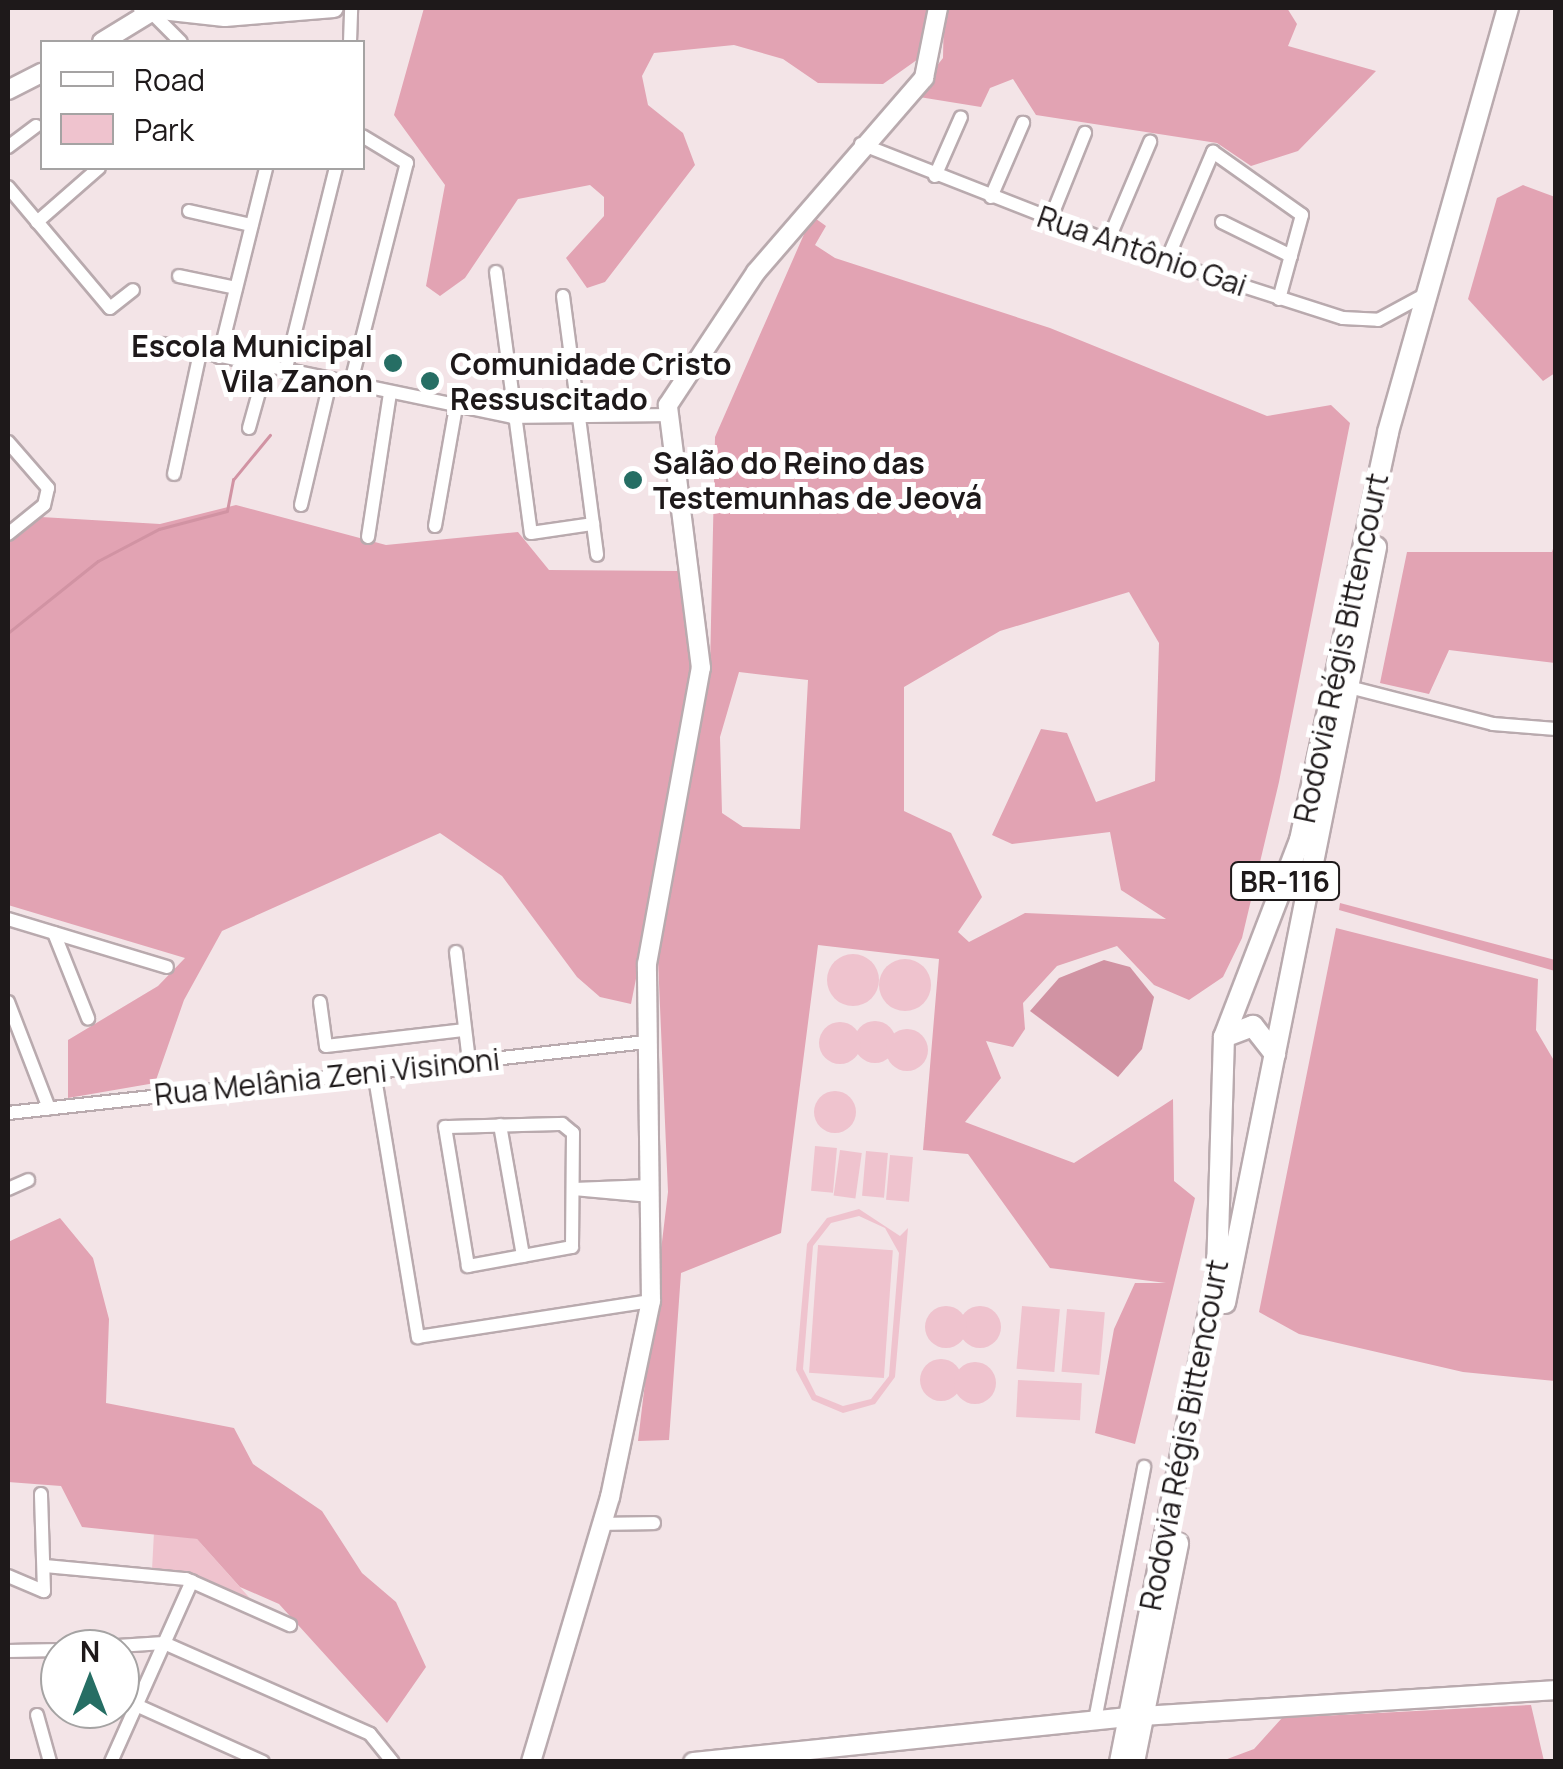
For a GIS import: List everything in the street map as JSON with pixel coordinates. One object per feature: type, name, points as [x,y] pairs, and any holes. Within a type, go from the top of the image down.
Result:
[{"type":"highway","name":"Rodovia Régis Bittencourt","points":[[1134,1762],[1136,1716],[1218,1272],[1224,1037],[1300,840],[1424,295],[1508,8]]},
{"type":"highway","name":"Rodovia Régis Bittencourt","points":[[1120,1762],[1136,1716],[1403,429],[1521,8]]},
{"type":"highway","points":[[1224,1037],[1253,1026],[1275,1054]]},
{"type":"main road","points":[[105,40],[147,10],[264,16],[334,8]]},
{"type":"main road","points":[[532,1762],[602,1524],[651,1301],[646,1042],[649,940],[702,668],[666,415],[720,322],[861,144],[930,68],[938,8]]},
{"type":"main road","points":[[8,90],[40,74]]},
{"type":"main road","points":[[693,1762],[1136,1716],[1556,1690]]},
{"type":"street","points":[[350,40],[351,8]]},
{"type":"street","points":[[147,10],[179,40]]},
{"type":"street","points":[[935,176],[961,117]]},
{"type":"street","points":[[991,197],[1022,123]]},
{"type":"street","points":[[8,147],[36,126]]},
{"type":"street","points":[[1050,220],[1085,133]]},
{"type":"street","points":[[350,386],[406,156],[365,137]]},
{"type":"street","points":[[1108,241],[1150,142]]},
{"type":"street","name":"Rua Antônio Gai","points":[[861,144],[1050,220],[1280,299],[1368,322],[1424,295]]},
{"type":"street","points":[[1166,262],[1213,152],[1302,215],[1280,299]]},
{"type":"street","points":[[37,222],[97,170]]},
{"type":"street","points":[[220,356],[265,170]]},
{"type":"street","points":[[285,372],[336,170]]},
{"type":"street","points":[[8,187],[110,308],[133,290]]},
{"type":"street","points":[[189,210],[251,225]]},
{"type":"street","points":[[1222,222],[1291,256]]},
{"type":"street","points":[[496,272],[512,418],[531,532],[593,524]]},
{"type":"street","points":[[179,276],[236,288]]},
{"type":"street","points":[[563,296],[597,555]]},
{"type":"street","points":[[164,344],[512,418],[666,415]]},
{"type":"street","points":[[174,474],[200,352]]},
{"type":"street","points":[[249,428],[266,367]]},
{"type":"street","points":[[300,506],[330,382]]},
{"type":"street","points":[[368,537],[390,394]]},
{"type":"street","points":[[436,526],[456,407]]},
{"type":"street","points":[[8,442],[48,488],[44,505],[8,534]]},
{"type":"street","points":[[1349,687],[1493,724],[1556,729]]},
{"type":"street","points":[[8,919],[168,967]]},
{"type":"street","points":[[54,933],[88,1018]]},
{"type":"street","points":[[456,952],[469,1061]]},
{"type":"street","points":[[8,1002],[50,1108]]},
{"type":"street","points":[[320,1002],[326,1046],[465,1030]]},
{"type":"street","name":"Rua Melânia Zeni Visinoni","points":[[8,1112],[646,1042]]},
{"type":"street","points":[[374,1072],[418,1337],[651,1301]]},
{"type":"street","points":[[500,1125],[523,1256]]},
{"type":"street","points":[[445,1127],[569,1128],[574,1189],[572,1247],[468,1266],[445,1127]]},
{"type":"street","points":[[8,1189],[28,1180]]},
{"type":"street","points":[[574,1189],[651,1191]]},
{"type":"street","points":[[1095,1720],[1144,1466]]},
{"type":"street","points":[[8,1576],[44,1591],[41,1494]]},
{"type":"street","points":[[602,1524],[654,1522]]},
{"type":"street","points":[[45,1566],[192,1581],[290,1625]]},
{"type":"street","points":[[140,1697],[192,1581]]},
{"type":"street","points":[[140,1645],[164,1643],[393,1757]]},
{"type":"street","points":[[8,1651],[40,1650]]},
{"type":"street","points":[[140,1708],[262,1762]]},
{"type":"street","points":[[36,1715],[50,1762]]},
{"type":"street","points":[[111,1762],[126,1729]]},
{"type":"green space","points":[[853,954],[871,962],[879,980],[871,998],[853,1006],[835,998],[827,980],[835,962]]},
{"type":"green space","points":[[905,959],[923,967],[931,985],[923,1003],[905,1011],[887,1003],[879,985],[887,967]]},
{"type":"green space","points":[[875,1021],[890,1027],[896,1042],[890,1057],[875,1063],[860,1057],[854,1042],[860,1027]]},
{"type":"green space","points":[[840,1022],[855,1028],[861,1043],[855,1058],[840,1064],[825,1058],[819,1043],[825,1028]]},
{"type":"green space","points":[[907,1029],[922,1035],[928,1050],[922,1065],[907,1071],[892,1065],[886,1050],[892,1035]]},
{"type":"green space","points":[[835,1091],[850,1097],[856,1112],[850,1127],[835,1133],[820,1127],[814,1112],[820,1097]]},
{"type":"green space","points":[[815,1146],[837,1148],[833,1193],[811,1191]]},
{"type":"green space","points":[[840,1150],[862,1153],[855,1199],[834,1196]]},
{"type":"green space","points":[[866,1151],[888,1153],[884,1198],[862,1196]]},
{"type":"green space","points":[[890,1155],[913,1157],[909,1202],[886,1200]]},
{"type":"green space","points":[[859,1209],[900,1236],[908,1228],[895,1377],[875,1404],[843,1413],[812,1400],[796,1370],[807,1244],[827,1218]],"holes":[[[859,1216],[885,1228],[899,1253],[889,1376],[871,1399],[843,1406],[816,1395],[803,1369],[813,1246],[831,1223]]]},
{"type":"green space","points":[[818,1245],[893,1250],[884,1378],[809,1373]]},
{"type":"green space","points":[[946,1306],[961,1312],[967,1327],[961,1342],[946,1348],[931,1342],[925,1327],[931,1312]]},
{"type":"green space","points":[[980,1306],[995,1312],[1001,1327],[995,1342],[980,1348],[965,1342],[959,1327],[965,1312]]},
{"type":"green space","points":[[1022,1306],[1060,1309],[1054,1372],[1017,1369]]},
{"type":"green space","points":[[1067,1309],[1105,1312],[1099,1375],[1062,1372]]},
{"type":"green space","points":[[941,1359],[956,1365],[962,1380],[956,1395],[941,1401],[926,1395],[920,1380],[926,1365]]},
{"type":"green space","points":[[975,1362],[990,1368],[996,1383],[990,1398],[975,1404],[960,1398],[954,1383],[960,1368]]},
{"type":"green space","points":[[1018,1380],[1082,1383],[1080,1420],[1016,1417]]},
{"type":"green space","points":[[154,1532],[197,1539],[255,1604],[152,1570]]},
{"type":"shaded area","points":[[424,8],[929,8],[931,14],[928,52],[883,84],[818,83],[783,59],[734,45],[654,53],[642,76],[648,105],[683,133],[695,165],[605,282],[587,288],[566,258],[604,216],[604,197],[590,185],[518,199],[465,278],[440,296],[426,286],[445,185],[394,115]]},
{"type":"shaded area","points":[[944,8],[1287,8],[1297,24],[1288,46],[1376,71],[1298,151],[1251,166],[1217,143],[1036,115],[1013,79],[990,88],[981,107],[913,96],[943,58]]},
{"type":"shaded area","points":[[1523,185],[1555,197],[1555,373],[1543,381],[1468,299],[1497,198]]},
{"type":"shaded area","points":[[812,216],[826,226],[815,245],[835,258],[1050,328],[1267,416],[1331,405],[1350,423],[1279,782],[1242,938],[1223,977],[1189,1000],[1154,985],[1117,946],[1057,966],[1023,1003],[1025,1029],[1013,1047],[986,1041],[1001,1078],[965,1122],[1074,1163],[1173,1099],[1174,1181],[1195,1198],[1135,1444],[1095,1433],[1114,1329],[1135,1283],[1166,1283],[1050,1268],[968,1154],[923,1150],[939,959],[818,945],[781,1233],[681,1273],[669,1440],[638,1441],[668,1192],[657,937],[710,668],[715,437]],"holes":[[[1129,592],[1159,643],[1155,781],[1096,802],[1067,733],[1041,729],[992,835],[1012,844],[1110,832],[1121,890],[1166,919],[1025,913],[969,942],[958,932],[982,897],[951,833],[904,811],[904,687],[1000,631]],[[739,672],[808,680],[800,829],[743,827],[722,813],[720,737]]]},
{"type":"shaded area","points":[[236,505],[386,545],[518,532],[549,570],[679,571],[697,671],[631,1004],[600,997],[577,977],[502,876],[440,833],[222,931],[184,1000],[155,1083],[68,1098],[68,1040],[158,986],[185,958],[8,905],[8,542],[41,517],[160,524]]},
{"type":"shaded area","points":[[1555,542],[1555,663],[1449,650],[1429,694],[1380,683],[1407,552],[1552,552]]},
{"type":"shaded area","points":[[1340,903],[1555,960],[1555,971],[1339,910]]},
{"type":"shaded area","points":[[1336,928],[1538,979],[1536,1030],[1556,1064],[1555,1381],[1463,1372],[1299,1334],[1259,1312]]},
{"type":"shaded area","points":[[1104,960],[1130,967],[1154,997],[1142,1049],[1118,1077],[1030,1011],[1059,978]]},
{"type":"shaded area","points":[[60,1218],[93,1258],[109,1319],[106,1403],[234,1428],[253,1464],[322,1511],[362,1573],[396,1602],[426,1667],[387,1723],[279,1604],[240,1587],[197,1539],[82,1527],[61,1486],[8,1482],[8,1242]]},
{"type":"shaded area","points":[[1531,1705],[1544,1761],[1222,1761],[1254,1749],[1282,1718]]},
{"type":"waterway","points":[[8,633],[98,561],[159,529],[227,511],[233,480],[270,435]]},
{"type":"place","name":"Escola Municipal Vila Zanon","points":[[393,363]]},
{"type":"place","name":"Comunidade Cristo Ressuscitado","points":[[430,381]]},
{"type":"place","name":"Salão do Reino das Testemunhas de Jeová","points":[[633,480]]}]
